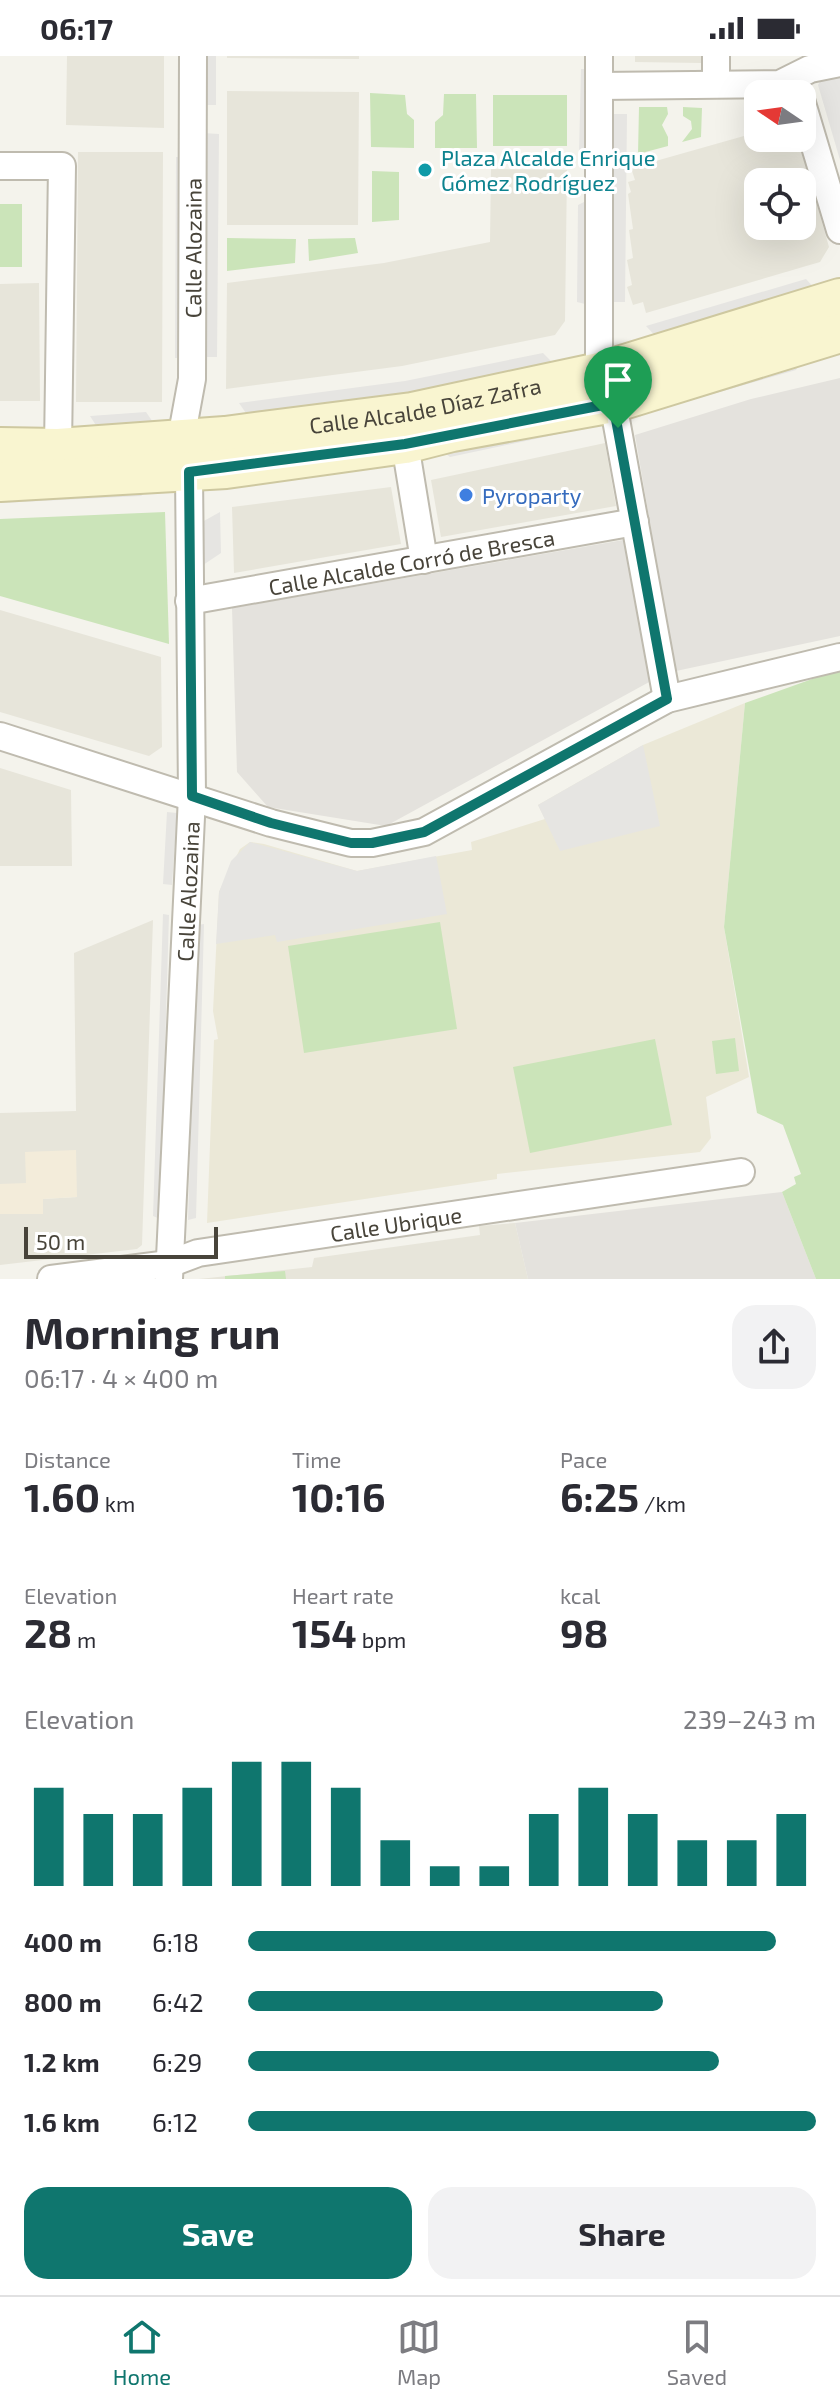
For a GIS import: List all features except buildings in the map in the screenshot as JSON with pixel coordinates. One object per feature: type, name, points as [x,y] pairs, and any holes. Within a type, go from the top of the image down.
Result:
[{"type":"main road","name":"Calle Alcalde Díaz Zafra","points":[[0,447],[185,455],[405,444],[840,326]]},
{"type":"main road","name":"Calle Alcalde Díaz Zafra","points":[[0,482],[185,455],[412,412],[606,388]]},
{"type":"street","name":"Calle Alozaina","points":[[169,1271],[192,796],[185,455],[192,379],[193,56]]},
{"type":"street","points":[[599,56],[606,388],[635,522],[667,699]]},
{"type":"street","points":[[716,56],[716,83]]},
{"type":"street","points":[[599,86],[780,84],[810,69],[840,63]]},
{"type":"street","points":[[816,150],[840,230]]},
{"type":"street","points":[[0,166],[62,166],[58,448]]},
{"type":"street","points":[[405,444],[424,560]]},
{"type":"street","name":"Calle Alcalde Corró de Bresca","points":[[189,601],[635,522]]},
{"type":"street","points":[[0,736],[271,823],[351,843],[372,843],[424,832],[667,699],[840,657]]},
{"type":"street","name":"Calle Ubrique","points":[[51,1279],[169,1271],[198,1253],[741,1172]]},
{"type":"shaded area","points":[[67,56],[164,56],[164,128],[66,125]]},
{"type":"shaded area","points":[[203,56],[216,56],[216,105],[203,105]]},
{"type":"shaded area","points":[[359,56],[359,59],[227,58]]},
{"type":"shaded area","points":[[635,56],[701,56],[701,63],[635,62]]},
{"type":"shaded area","points":[[581,69],[589,69],[587,157],[579,154]]},
{"type":"shaded area","points":[[840,74],[840,160],[818,85],[823,76]]},
{"type":"shaded area","points":[[227,91],[359,92],[358,225],[227,225]]},
{"type":"shaded area","points":[[611,114],[627,114],[625,302],[610,302]]},
{"type":"shaded area","points":[[203,133],[219,134],[217,357],[201,357]]},
{"type":"shaded area","points":[[744,136],[744,152],[802,152],[807,168],[744,168],[744,240],[816,240],[816,201],[829,247],[820,262],[646,313],[643,302],[633,305],[627,287],[632,285],[627,260],[633,258],[628,182],[635,180],[631,168]]},
{"type":"shaded area","points":[[78,152],[163,152],[162,402],[76,402]]},
{"type":"shaded area","points":[[176,157],[183,157],[182,358],[175,358]]},
{"type":"shaded area","points":[[491,169],[567,170],[565,321],[555,335],[402,366],[226,389],[227,283],[384,263],[490,242]]},
{"type":"shaded area","points":[[586,201],[585,304],[577,302],[578,205]]},
{"type":"shaded area","points":[[806,279],[819,293],[660,341],[646,326]]},
{"type":"shaded area","points":[[39,283],[40,401],[0,401],[0,284]]},
{"type":"shaded area","points":[[543,353],[557,367],[407,397],[250,419],[239,403],[405,381]]},
{"type":"shaded area","points":[[803,358],[796,370],[681,403],[669,397]]},
{"type":"shaded area","points":[[840,378],[840,636],[676,671],[651,681],[386,826],[268,807],[237,772],[232,608],[652,535],[635,435],[751,399]]},
{"type":"shaded area","points":[[146,412],[157,428],[101,433],[90,416]]},
{"type":"shaded area","points":[[584,420],[577,430],[450,457],[441,450]]},
{"type":"shaded area","points":[[605,443],[616,506],[441,537],[431,480]]},
{"type":"shaded area","points":[[154,486],[141,496],[0,503],[0,495]]},
{"type":"shaded area","points":[[391,487],[401,544],[234,573],[232,507]]},
{"type":"shaded area","points":[[220,512],[221,553],[203,565],[202,522]]},
{"type":"shaded area","points":[[0,610],[161,657],[162,747],[149,756],[0,712]]},
{"type":"shaded area","points":[[745,703],[724,927],[749,1077],[706,1097],[711,1138],[700,1152],[497,1174],[497,1179],[207,1223],[214,1040],[218,1039],[213,1011],[219,892],[240,849],[250,842],[264,844],[357,871],[472,850],[471,842],[545,819],[538,805],[643,745]]},
{"type":"shaded area","points":[[643,745],[660,826],[560,851],[538,805]]},
{"type":"shaded area","points":[[0,768],[71,790],[72,866],[0,866]]},
{"type":"shaded area","points":[[167,812],[177,813],[172,885],[163,884]]},
{"type":"shaded area","points":[[250,842],[357,871],[436,856],[447,914],[277,942],[275,935],[216,944],[219,892],[231,861]]},
{"type":"shaded area","points":[[163,914],[169,915],[160,1219],[153,1216]]},
{"type":"shaded area","points":[[153,920],[142,1245],[137,1249],[0,1265],[0,1214],[43,1214],[42,1199],[77,1197],[26,1184],[0,1184],[0,1113],[76,1111],[74,953]]},
{"type":"shaded area","points":[[204,924],[196,1218],[188,1220],[197,925]]},
{"type":"shaded area","points":[[76,1150],[77,1197],[43,1199],[43,1214],[0,1214],[0,1184],[26,1183],[25,1152]]},
{"type":"shaded area","points":[[782,1192],[816,1279],[528,1279],[515,1223]]},
{"type":"shaded area","points":[[515,1223],[528,1279],[199,1279],[312,1267],[314,1258],[480,1235],[479,1226]]},
{"type":"green space","points":[[370,93],[405,95],[407,114],[414,120],[414,148],[371,147]]},
{"type":"green space","points":[[444,94],[476,94],[477,148],[435,148],[435,122],[443,115]]},
{"type":"green space","points":[[493,95],[567,95],[567,146],[493,146]]},
{"type":"green space","points":[[639,107],[667,107],[668,114],[662,125],[668,137],[668,146],[638,154]]},
{"type":"green space","points":[[683,107],[702,108],[701,137],[682,142],[692,129],[691,121],[683,116]]},
{"type":"green space","points":[[372,171],[399,172],[399,220],[372,222]]},
{"type":"green space","points":[[0,204],[22,204],[22,267],[0,267]]},
{"type":"green space","points":[[227,238],[296,239],[295,263],[227,271]]},
{"type":"green space","points":[[355,238],[358,253],[309,261],[308,239]]},
{"type":"green space","points":[[165,512],[169,644],[0,596],[0,519]]},
{"type":"green space","points":[[840,669],[840,1279],[816,1279],[782,1192],[796,1184],[794,1177],[801,1174],[783,1125],[757,1113],[724,927],[745,703]]},
{"type":"green space","points":[[440,922],[457,1029],[304,1053],[288,946]]},
{"type":"green space","points":[[735,1038],[739,1071],[716,1074],[712,1041]]},
{"type":"green space","points":[[655,1039],[672,1125],[530,1153],[513,1067]]},
{"type":"green space","points":[[285,1271],[286,1279],[225,1279],[225,1276]]},
{"type":"place","name":"Plaza Alcalde Enrique Gómez Rodríguez","points":[[425,170]]},
{"type":"place","name":"Pyroparty","points":[[466,495]]},
{"type":"route","points":[[613,403],[618,428],[667,699],[424,832],[372,843],[351,843],[271,823],[192,796],[189,472],[405,444],[452,432],[613,403]]}]
